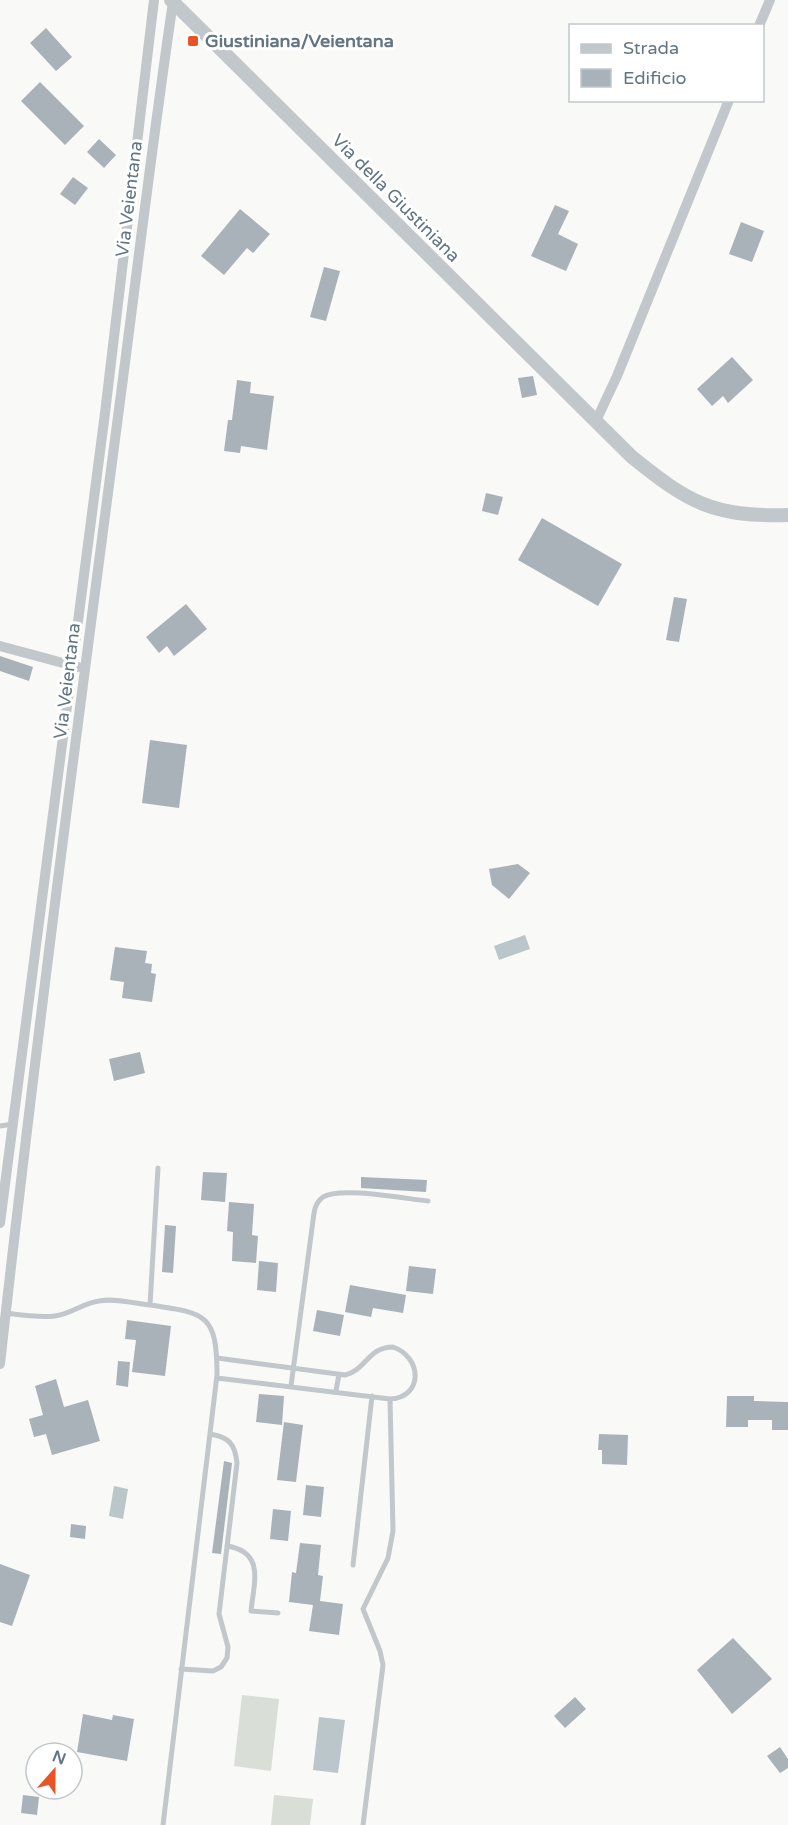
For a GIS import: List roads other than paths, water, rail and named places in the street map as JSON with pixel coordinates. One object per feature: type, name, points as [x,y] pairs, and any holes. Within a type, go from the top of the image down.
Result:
[{"type":"street","name":"Via Veientana","points":[[0,1223],[105,413],[154,0]]},
{"type":"street","points":[[760,24],[770,0]]},
{"type":"street","name":"Via Veientana","points":[[0,1364],[2,1313],[172,1]]},
{"type":"street","name":"Via della Giustiniana","points":[[172,1],[632,457],[668,486],[689,499],[732,513],[788,515]]},
{"type":"street","points":[[596,421],[728,102]]},
{"type":"street","points":[[0,646],[85,669]]},
{"type":"lane","points":[[0,1126],[13,1124]]},
{"type":"lane","points":[[150,1305],[158,1168]]},
{"type":"lane","points":[[291,1386],[314,1213],[318,1202],[328,1195],[346,1192],[428,1201]]},
{"type":"lane","points":[[2,1313],[53,1317],[104,1300],[185,1310],[199,1316],[214,1334],[217,1378],[163,1825]]},
{"type":"lane","points":[[217,1358],[345,1375],[353,1372],[380,1349],[390,1347],[406,1354],[415,1369],[415,1382],[406,1395],[390,1399],[217,1378]]},
{"type":"lane","points":[[336,1392],[339,1374]]},
{"type":"lane","points":[[353,1565],[372,1396]]},
{"type":"lane","points":[[363,1825],[383,1665],[380,1651],[363,1609],[388,1558],[393,1532],[390,1399]]},
{"type":"lane","points":[[181,1669],[213,1671],[221,1667],[227,1658],[228,1647],[219,1614],[237,1463],[236,1450],[231,1443],[210,1434]]},
{"type":"lane","points":[[227,1546],[248,1554],[255,1567],[251,1611],[278,1613]]},
{"type":"place","name":"Giustiniana/Veientana","points":[[193,41]]}]
